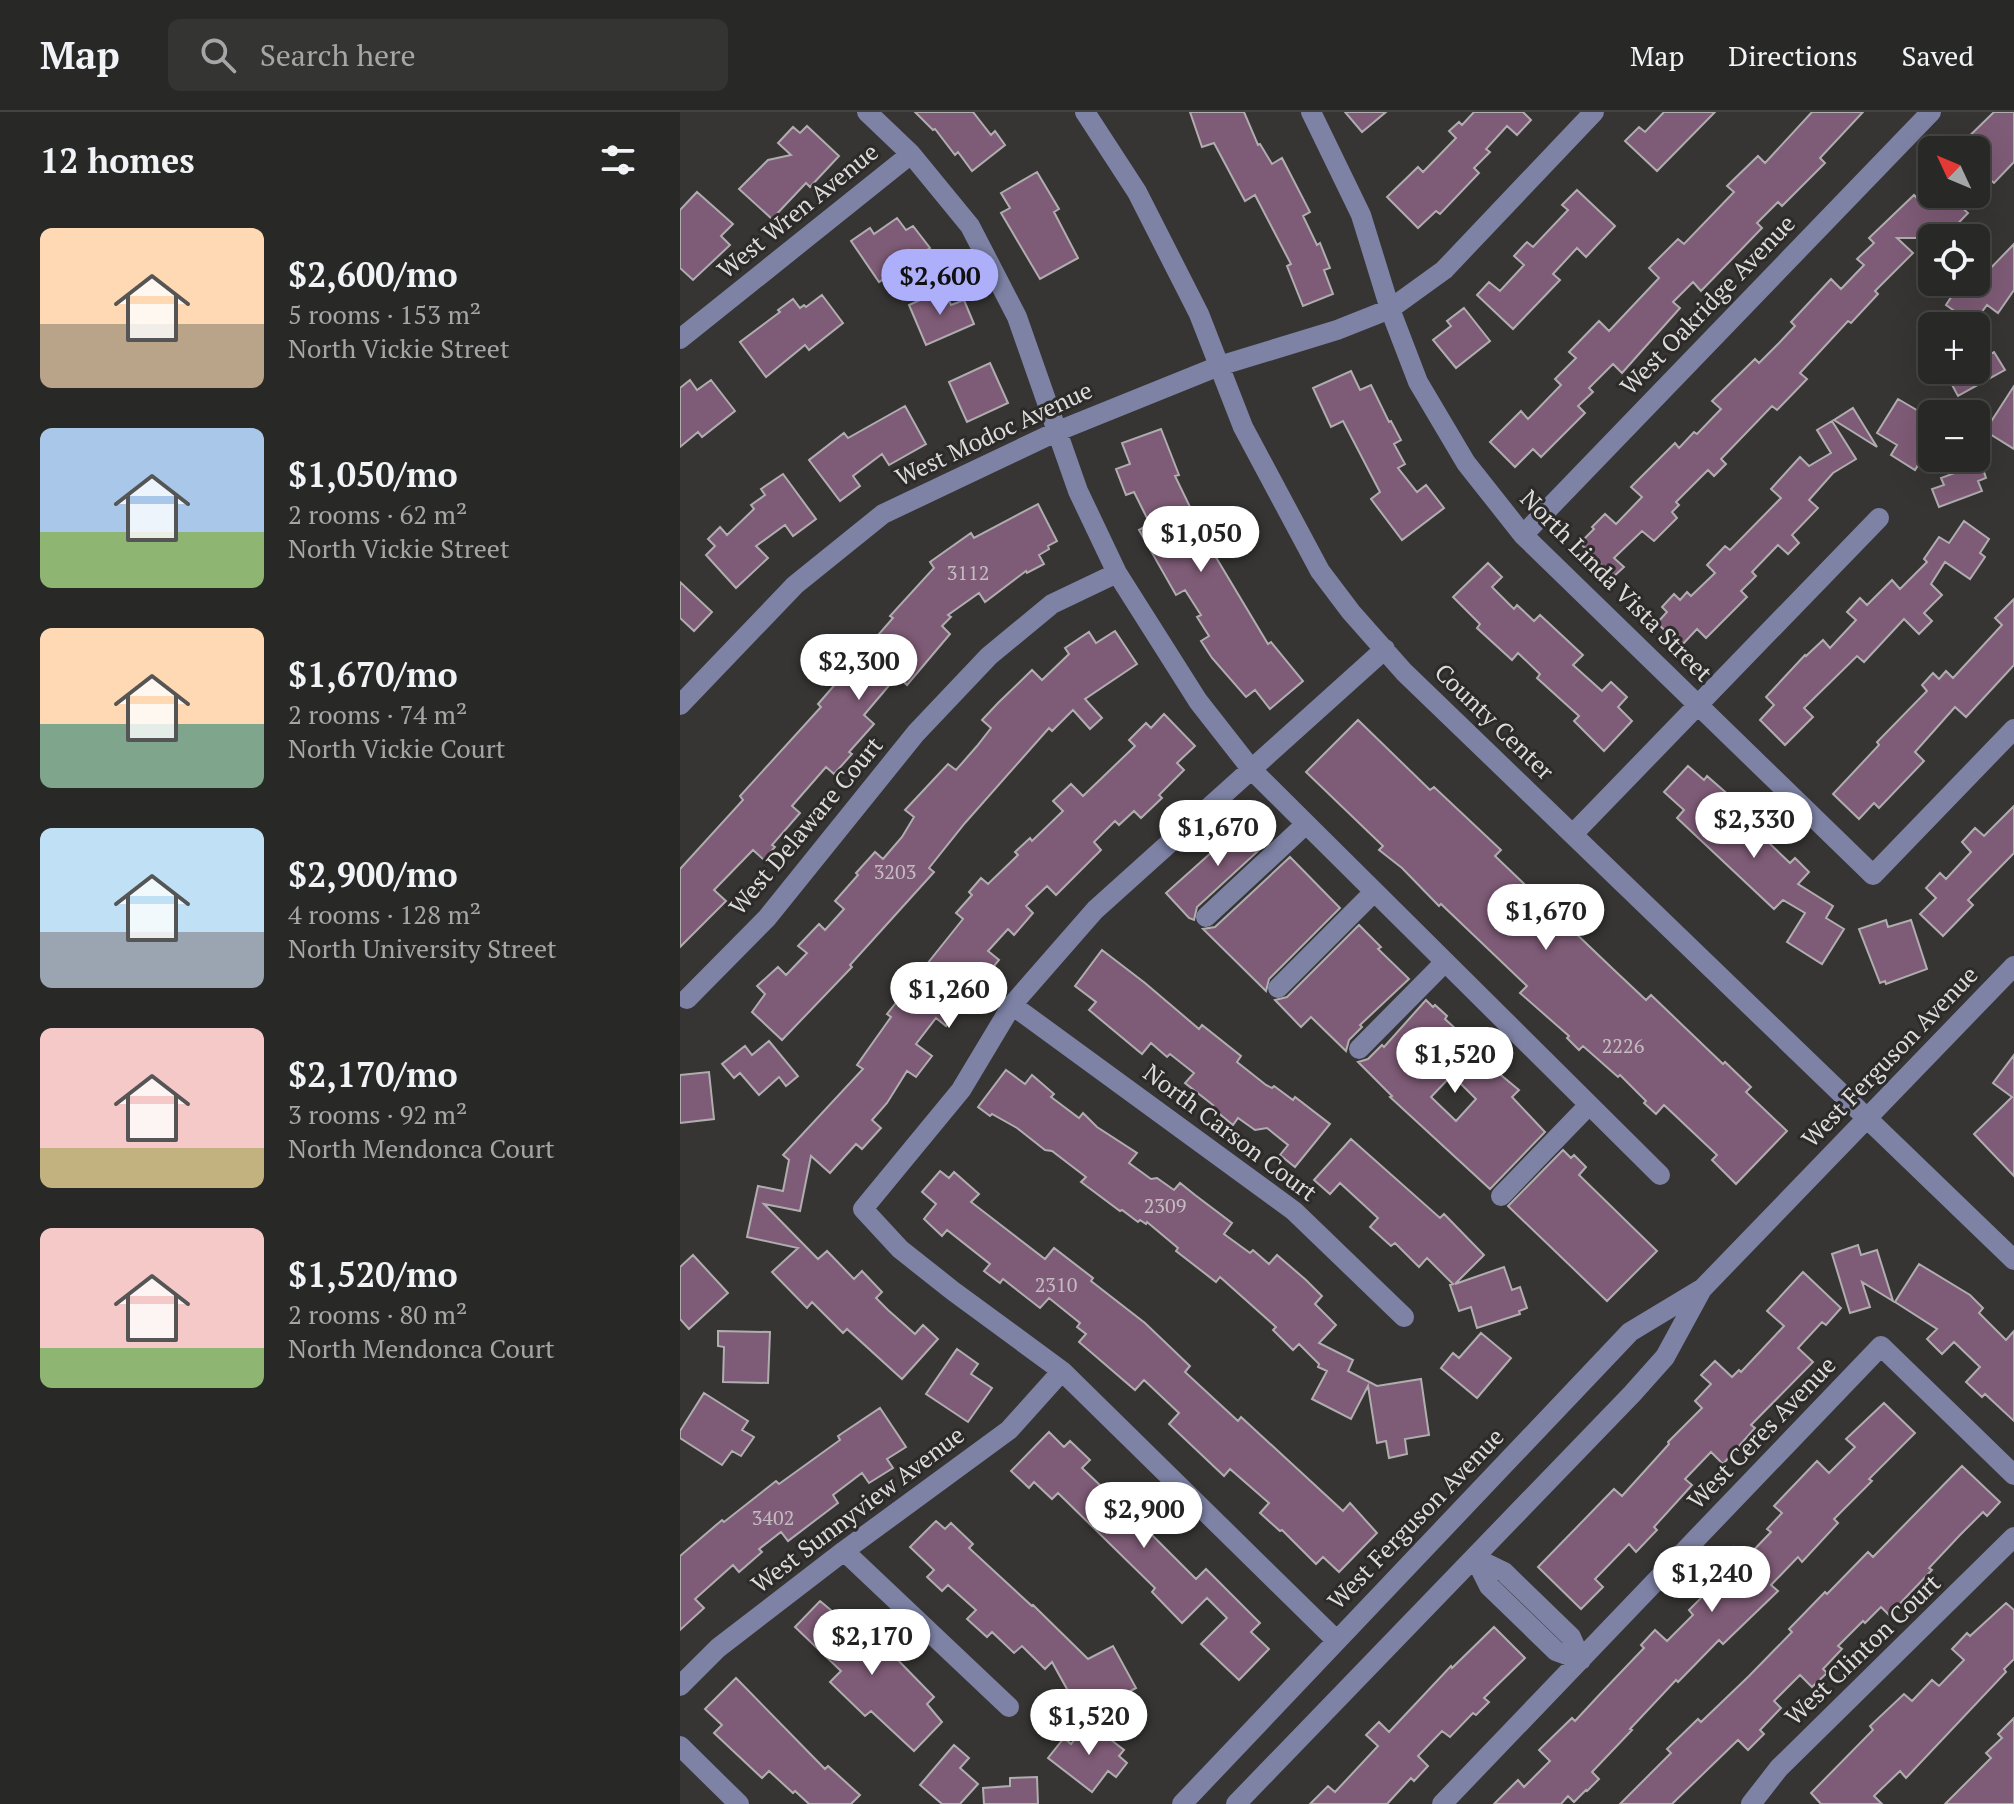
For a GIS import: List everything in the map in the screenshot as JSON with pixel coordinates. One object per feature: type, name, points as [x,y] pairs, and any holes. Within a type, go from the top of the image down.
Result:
[{"type":"street","points":[[867,112],[911,154],[970,226],[1017,317],[1078,491],[1117,573],[1198,701],[1252,770],[1660,1175]]},
{"type":"street","name":"County Center","points":[[1085,112],[1137,192],[1199,314],[1243,427],[1320,571],[1351,612],[1404,672],[2014,1260]]},
{"type":"street","name":"North Linda Vista Street","points":[[1311,112],[1361,215],[1390,309],[1418,382],[1466,463],[1523,535],[1873,875],[2014,729]]},
{"type":"street","name":"West Modoc Avenue","points":[[680,705],[795,585],[883,514],[1058,431],[1219,366],[1337,330],[1390,309],[1444,270],[1594,112]]},
{"type":"street","name":"West Oakridge Avenue","points":[[1523,535],[1931,112]]},
{"type":"street","name":"West Wren Avenue","points":[[680,339],[911,154]]},
{"type":"street","points":[[1573,834],[1879,518]]},
{"type":"street","name":"West Delaware Court","points":[[687,999],[767,918],[916,733],[989,656],[1052,604],[1117,573]]},
{"type":"street","points":[[1336,1640],[1062,1371],[900,1249],[863,1209],[961,1090],[1012,1005],[1095,910],[1385,649]]},
{"type":"street","points":[[1206,917],[1306,824]]},
{"type":"street","points":[[1278,988],[1374,892]]},
{"type":"street","points":[[1359,1049],[1445,962]]},
{"type":"street","name":"West Ferguson Avenue","points":[[1182,1804],[1630,1332],[1703,1288],[2014,966]]},
{"type":"street","name":"North Carson Court","points":[[1012,1005],[1294,1211],[1404,1317]]},
{"type":"street","points":[[1501,1196],[1589,1105]]},
{"type":"street","name":"West Ferguson Avenue","points":[[1236,1804],[1665,1357],[1703,1288]]},
{"type":"street","name":"West Ceres Avenue","points":[[1442,1804],[1881,1346],[2014,1475]]},
{"type":"street","name":"West Sunnyview Avenue","points":[[680,1686],[718,1648],[1009,1430],[1062,1371]]},
{"type":"street","name":"West Clinton Court","points":[[1751,1804],[1788,1759],[2014,1537]]},
{"type":"street","points":[[844,1551],[1009,1707]]},
{"type":"street","points":[[1475,1558],[1489,1586],[1556,1651],[1581,1660]]},
{"type":"street","points":[[680,1746],[739,1804]]},
{"type":"building","points":[[915,112],[973,112],[991,135],[995,131],[1005,145],[972,171],[958,152],[955,155],[935,129]]},
{"type":"building","points":[[1190,112],[1244,112],[1258,145],[1272,164],[1282,158],[1310,212],[1303,216],[1317,245],[1320,243],[1330,268],[1324,270],[1333,294],[1303,306],[1287,266],[1291,264],[1255,195],[1245,201],[1214,143],[1202,147]]},
{"type":"building","points":[[1345,112],[1386,112],[1362,132]]},
{"type":"building","points":[[1474,112],[1523,112],[1531,120],[1517,135],[1507,126],[1486,149],[1490,152],[1474,168],[1479,173],[1440,214],[1436,211],[1418,228],[1387,197],[1418,167],[1423,172],[1456,138],[1449,131],[1459,122],[1462,125]]},
{"type":"building","points":[[1664,112],[1715,112],[1657,171],[1625,141],[1639,127],[1645,132]]},
{"type":"building","points":[[1812,112],[1863,112],[1820,158],[1825,163],[1782,206],[1778,202],[1757,223],[1762,228],[1701,291],[1693,282],[1673,302],[1680,308],[1622,373],[1613,364],[1589,388],[1593,392],[1578,406],[1585,413],[1541,457],[1533,449],[1515,467],[1490,442],[1521,411],[1528,419],[1561,385],[1555,379],[1576,358],[1569,352],[1599,321],[1609,331],[1659,278],[1649,268],[1678,239],[1684,244],[1734,192],[1727,186],[1758,156],[1765,163]]},
{"type":"building","points":[[1994,112],[2014,112],[2014,162],[1994,183],[1990,180],[1990,136],[1969,136]]},
{"type":"building","points":[[807,126],[839,156],[810,187],[806,183],[772,219],[739,189],[768,160],[791,155],[778,143],[793,127],[800,133]]},
{"type":"building","points":[[1037,172],[1059,209],[1054,212],[1078,258],[1040,279],[1001,213],[1010,208],[1001,193]]},
{"type":"building","points":[[1577,190],[1615,226],[1586,257],[1577,248],[1553,274],[1560,280],[1513,329],[1477,295],[1489,282],[1500,291],[1524,265],[1514,256],[1527,242],[1533,247],[1568,210],[1562,205]]},
{"type":"building","points":[[697,192],[733,224],[721,236],[730,245],[693,280],[680,268],[680,210]]},
{"type":"building","points":[[1914,195],[1918,199],[1918,208],[1962,208],[1968,213],[1957,224],[1918,224],[1918,238],[1897,238],[1913,253],[1875,291],[1878,294],[1851,323],[1848,321],[1800,373],[1807,379],[1777,410],[1772,406],[1721,459],[1726,464],[1714,476],[1708,470],[1676,502],[1679,505],[1672,512],[1677,518],[1654,541],[1642,531],[1614,558],[1624,567],[1613,577],[1580,543],[1594,529],[1592,527],[1605,514],[1616,524],[1642,497],[1631,487],[1675,443],[1679,448],[1694,432],[1697,434],[1721,409],[1712,401],[1755,359],[1759,363],[1779,343],[1795,326],[1791,322],[1831,279],[1841,289],[1864,265],[1857,259],[1874,243],[1869,238]]},
{"type":"building","points":[[897,218],[906,230],[913,226],[930,248],[879,282],[851,241],[870,228],[874,234]]},
{"type":"building","points":[[2014,244],[2014,290],[1998,313],[1987,305],[1982,312],[1956,312],[1946,305],[1952,296],[1990,296],[1990,269]]},
{"type":"building","points":[[944,289],[951,305],[964,300],[974,324],[926,345],[909,305]]},
{"type":"building","points":[[822,295],[843,323],[809,350],[805,345],[766,377],[740,342],[793,299],[800,308]]},
{"type":"building","points":[[1464,308],[1490,341],[1456,368],[1433,340],[1451,326],[1447,321]]},
{"type":"building","points":[[1994,352],[2005,370],[1990,378],[1990,354]]},
{"type":"building","points":[[990,363],[1008,403],[967,422],[949,382]]},
{"type":"building","points":[[1351,371],[1360,390],[1371,385],[1401,440],[1394,444],[1405,464],[1398,468],[1417,492],[1426,485],[1444,508],[1402,540],[1371,499],[1380,492],[1343,421],[1331,427],[1313,388]]},
{"type":"building","points":[[690,380],[697,390],[711,380],[735,411],[702,437],[698,432],[680,447],[680,388]]},
{"type":"building","points":[[1952,384],[1980,384],[1958,396]]},
{"type":"building","points":[[2014,386],[2014,449],[1990,434],[1990,423]]},
{"type":"building","points":[[1898,399],[1918,411],[1918,465],[1915,470],[1891,455],[1897,445],[1877,433]]},
{"type":"building","points":[[905,406],[926,444],[889,465],[882,454],[853,476],[860,486],[840,501],[809,460],[844,433],[848,438]]},
{"type":"building","points":[[1853,408],[1877,447],[1834,420]]},
{"type":"building","points":[[1832,421],[1856,459],[1833,473],[1809,500],[1818,508],[1792,535],[1799,543],[1788,554],[1778,545],[1752,572],[1756,576],[1741,591],[1747,597],[1706,638],[1697,629],[1681,646],[1657,623],[1667,612],[1662,607],[1674,594],[1680,600],[1687,592],[1691,596],[1715,573],[1707,565],[1725,546],[1730,550],[1781,498],[1771,489],[1800,457],[1809,466],[1831,453],[1817,430]]},
{"type":"building","points":[[1161,429],[1179,475],[1175,476],[1208,544],[1268,644],[1271,642],[1303,681],[1270,709],[1255,690],[1246,697],[1212,658],[1201,641],[1209,636],[1197,617],[1201,615],[1185,590],[1176,595],[1139,530],[1150,524],[1134,492],[1126,495],[1116,469],[1130,464],[1122,443]]},
{"type":"building","points":[[1957,472],[1984,472],[1986,478],[1978,481],[1982,491],[1939,507],[1932,489],[1944,485],[1941,478]]},
{"type":"building","points":[[783,474],[816,519],[793,536],[785,525],[756,546],[768,558],[736,588],[706,555],[715,546],[708,539],[720,527],[727,535],[754,509],[751,505],[765,495],[761,489]]},
{"type":"building","points":[[1038,504],[1057,541],[1039,555],[1044,564],[1026,571],[985,602],[979,593],[948,615],[951,617],[942,626],[950,634],[907,685],[897,676],[864,715],[874,724],[849,752],[852,754],[834,774],[826,767],[792,806],[800,813],[772,845],[775,847],[764,860],[753,850],[714,890],[726,901],[680,947],[680,869],[743,800],[740,796],[821,707],[818,704],[934,568],[930,562],[971,533],[974,538]]},
{"type":"building","points":[[1964,521],[1989,539],[1980,553],[1985,557],[1970,579],[1945,562],[1931,584],[1942,595],[1924,613],[1932,621],[1919,634],[1904,619],[1864,662],[1857,656],[1804,708],[1813,717],[1785,745],[1760,720],[1774,705],[1766,697],[1823,640],[1830,648],[1856,620],[1847,612],[1860,598],[1867,605],[1892,580],[1900,589],[1927,562],[1924,559],[1939,537],[1949,543]]},
{"type":"building","points":[[1488,563],[1502,577],[1492,587],[1514,609],[1517,605],[1534,621],[1540,615],[1583,655],[1573,665],[1602,691],[1611,682],[1627,697],[1618,707],[1632,721],[1604,751],[1574,721],[1579,716],[1537,678],[1540,674],[1518,653],[1512,660],[1477,628],[1480,624],[1453,597]]},
{"type":"building","points":[[680,582],[712,612],[694,631],[680,618]]},
{"type":"building","points":[[2014,599],[2014,665],[1966,717],[1955,707],[1915,752],[1924,761],[1879,808],[1874,803],[1859,819],[1833,794],[1879,745],[1877,742],[1927,691],[1922,685],[1933,673],[1939,679],[1946,671],[1953,678],[2002,625],[1995,618]]},
{"type":"building","points":[[1115,631],[1137,664],[1085,699],[1102,718],[1090,729],[1073,710],[1052,731],[1049,728],[929,868],[934,872],[850,965],[852,967],[782,1040],[752,1012],[765,994],[757,986],[778,967],[786,975],[807,953],[798,946],[819,924],[825,930],[844,909],[835,901],[875,852],[883,859],[902,837],[914,817],[905,810],[948,764],[956,770],[977,746],[991,728],[982,720],[998,703],[1032,670],[1042,680],[1069,654],[1065,648],[1089,632],[1096,643]]},
{"type":"building","points":[[1164,714],[1195,746],[1177,763],[1184,770],[1159,795],[1162,798],[1141,818],[1134,811],[1119,825],[1115,821],[1094,842],[1101,850],[1056,895],[1047,886],[1026,906],[1033,913],[1014,935],[1008,929],[988,951],[999,960],[981,982],[972,974],[953,997],[962,1005],[946,1026],[936,1018],[916,1044],[932,1056],[916,1077],[907,1071],[872,1120],[881,1128],[862,1149],[856,1144],[830,1173],[811,1156],[800,1211],[764,1204],[818,1259],[827,1251],[854,1279],[862,1271],[882,1292],[876,1298],[888,1310],[915,1334],[923,1325],[938,1339],[902,1379],[847,1329],[843,1333],[812,1302],[807,1308],[772,1272],[798,1248],[747,1237],[758,1186],[783,1191],[789,1160],[783,1155],[863,1069],[857,1065],[891,1017],[887,1014],[963,919],[956,913],[972,895],[969,892],[981,878],[988,884],[1018,855],[1015,852],[1030,838],[1032,841],[1063,811],[1053,801],[1071,784],[1083,796],[1135,746],[1129,740],[1146,723],[1151,728]]},
{"type":"building","points":[[1358,720],[1430,790],[1434,787],[1501,850],[1495,856],[1646,1000],[1651,995],[1723,1064],[1725,1062],[1751,1087],[1746,1092],[1787,1131],[1736,1184],[1712,1160],[1717,1155],[1664,1105],[1656,1114],[1620,1075],[1618,1077],[1583,1046],[1579,1050],[1567,1038],[1569,1036],[1520,993],[1527,986],[1379,850],[1383,846],[1306,772]]},
{"type":"building","points":[[1688,766],[1704,780],[1707,776],[1731,797],[1722,807],[1742,825],[1751,816],[1772,836],[1767,841],[1790,863],[1795,858],[1809,872],[1798,884],[1833,906],[1826,918],[1844,929],[1822,964],[1787,942],[1805,913],[1783,900],[1774,909],[1677,818],[1684,810],[1664,792]]},
{"type":"building","points":[[2014,806],[2014,853],[1968,900],[1973,905],[1943,936],[1920,914],[1936,898],[1926,888],[1940,873],[1946,879],[1971,852],[1962,842],[1975,828],[1984,836]]},
{"type":"building","points":[[1250,818],[1270,840],[1197,907],[1194,920],[1189,918],[1166,893]]},
{"type":"building","points":[[1290,857],[1340,908],[1269,979],[1266,991],[1203,929],[1215,927]]},
{"type":"building","points":[[1886,920],[1888,927],[1911,920],[1927,969],[1886,984],[1885,981],[1880,983],[1859,929]]},
{"type":"building","points":[[1359,925],[1409,979],[1360,1025],[1362,1027],[1349,1040],[1346,1051],[1311,1017],[1301,1027],[1275,1000],[1287,997]]},
{"type":"building","points":[[1102,950],[1199,1029],[1202,1025],[1241,1056],[1237,1062],[1266,1085],[1274,1086],[1293,1100],[1295,1097],[1330,1124],[1295,1167],[1280,1155],[1288,1145],[1267,1128],[1255,1130],[1238,1118],[1233,1125],[1185,1083],[1194,1073],[1170,1054],[1167,1057],[1151,1043],[1142,1054],[1089,1010],[1096,1002],[1075,986]]},
{"type":"building","points":[[1426,1000],[1447,1016],[1445,1019],[1471,1043],[1469,1046],[1478,1056],[1519,1090],[1512,1097],[1545,1132],[1490,1189],[1390,1097],[1358,1062],[1368,1059],[1382,1045],[1384,1047]],"holes":[[[1452,1075],[1476,1099],[1456,1121],[1431,1097]]]},
{"type":"building","points":[[769,1041],[798,1076],[786,1086],[779,1077],[759,1095],[740,1073],[734,1078],[722,1064],[745,1046],[752,1055]]},
{"type":"building","points":[[2014,1055],[2014,1176],[1974,1134],[2012,1097],[1993,1083]]},
{"type":"building","points":[[1006,1070],[1025,1084],[1032,1075],[1054,1094],[1051,1097],[1079,1118],[1083,1113],[1097,1127],[1137,1153],[1129,1163],[1151,1179],[1157,1178],[1174,1190],[1180,1183],[1232,1223],[1224,1234],[1250,1253],[1253,1250],[1269,1264],[1277,1255],[1306,1280],[1322,1296],[1315,1304],[1336,1325],[1319,1343],[1353,1360],[1348,1371],[1377,1386],[1421,1379],[1429,1435],[1405,1439],[1407,1454],[1389,1458],[1386,1441],[1377,1443],[1368,1386],[1351,1419],[1312,1399],[1327,1371],[1318,1367],[1319,1364],[1299,1344],[1293,1350],[1273,1330],[1276,1327],[1220,1277],[1216,1282],[1176,1251],[1178,1248],[1147,1222],[1138,1222],[1081,1182],[1086,1177],[1052,1151],[1045,1150],[1017,1128],[978,1107]]},
{"type":"building","points":[[709,1072],[714,1119],[680,1123],[680,1075]]},
{"type":"building","points":[[1351,1139],[1440,1218],[1444,1214],[1484,1255],[1455,1284],[1504,1267],[1512,1290],[1520,1287],[1527,1308],[1519,1311],[1520,1314],[1477,1328],[1471,1307],[1459,1311],[1450,1285],[1453,1284],[1427,1258],[1419,1267],[1395,1243],[1391,1246],[1370,1227],[1378,1218],[1340,1183],[1330,1194],[1314,1180]]},
{"type":"building","points":[[1563,1150],[1571,1158],[1574,1155],[1586,1167],[1579,1175],[1657,1251],[1607,1301],[1508,1206]]},
{"type":"building","points":[[940,1171],[949,1178],[954,1172],[979,1194],[971,1202],[1045,1259],[1054,1248],[1093,1278],[1091,1281],[1145,1323],[1190,1366],[1185,1372],[1238,1421],[1241,1417],[1343,1511],[1350,1503],[1377,1533],[1339,1572],[1323,1557],[1316,1564],[1260,1513],[1269,1503],[1230,1469],[1224,1476],[1169,1424],[1179,1413],[1144,1380],[1135,1390],[1079,1342],[1086,1334],[1077,1327],[1080,1323],[1049,1298],[1040,1308],[1003,1279],[1000,1283],[984,1271],[990,1264],[947,1230],[942,1236],[924,1219],[936,1204],[922,1192]]},
{"type":"building","points":[[1858,1245],[1861,1255],[1877,1250],[1893,1301],[1862,1282],[1870,1307],[1850,1313],[1832,1254]]},
{"type":"building","points":[[693,1255],[728,1293],[689,1329],[680,1319],[680,1267]]},
{"type":"building","points":[[1919,1264],[1970,1295],[1983,1308],[1979,1313],[2006,1340],[2014,1331],[2014,1421],[1985,1394],[1982,1397],[1966,1382],[1980,1367],[1954,1342],[1942,1354],[1927,1339],[1937,1329],[1895,1302]]},
{"type":"building","points":[[1803,1272],[1841,1308],[1826,1325],[1822,1322],[1798,1348],[1813,1362],[1751,1425],[1755,1428],[1723,1464],[1711,1452],[1685,1479],[1692,1485],[1654,1527],[1657,1530],[1636,1552],[1629,1544],[1595,1579],[1603,1587],[1581,1609],[1538,1567],[1614,1489],[1622,1496],[1702,1408],[1695,1401],[1711,1384],[1701,1375],[1715,1361],[1732,1377],[1739,1370],[1741,1372],[1784,1326],[1767,1311]]},
{"type":"building","points":[[718,1331],[770,1332],[768,1383],[723,1382],[724,1347],[718,1346]]},
{"type":"building","points":[[1481,1333],[1511,1358],[1477,1398],[1441,1368],[1453,1353],[1459,1358]]},
{"type":"building","points":[[957,1349],[978,1364],[971,1374],[992,1388],[968,1422],[926,1394]]},
{"type":"building","points":[[704,1393],[748,1421],[742,1430],[754,1437],[741,1456],[732,1451],[722,1465],[680,1438],[680,1431]]},
{"type":"building","points":[[1884,1403],[1915,1433],[1869,1479],[1872,1481],[1834,1519],[1838,1523],[1802,1562],[1798,1557],[1771,1585],[1778,1591],[1723,1644],[1719,1640],[1678,1682],[1676,1680],[1630,1729],[1592,1772],[1599,1779],[1574,1802],[1568,1796],[1561,1804],[1494,1804],[1518,1780],[1524,1787],[1550,1761],[1539,1750],[1572,1718],[1575,1721],[1644,1648],[1641,1645],[1655,1630],[1667,1641],[1693,1615],[1689,1610],[1703,1596],[1695,1588],[1734,1547],[1746,1558],[1771,1532],[1767,1529],[1782,1513],[1774,1506],[1817,1461],[1829,1473],[1855,1447],[1846,1439]]},
{"type":"building","points":[[880,1408],[906,1447],[887,1459],[893,1468],[869,1483],[862,1473],[833,1495],[838,1503],[788,1541],[781,1532],[759,1549],[762,1552],[739,1572],[733,1565],[695,1599],[704,1608],[680,1630],[680,1556],[722,1520],[724,1522],[776,1481],[779,1484],[840,1440],[838,1436]]},
{"type":"building","points":[[1049,1432],[1064,1447],[1070,1441],[1090,1460],[1082,1468],[1103,1488],[1117,1498],[1125,1489],[1141,1505],[1139,1507],[1160,1527],[1152,1535],[1196,1579],[1206,1569],[1260,1623],[1251,1632],[1269,1649],[1239,1680],[1201,1644],[1227,1618],[1207,1598],[1182,1623],[1152,1592],[1155,1588],[1058,1493],[1052,1499],[1034,1482],[1029,1488],[1011,1471]]},
{"type":"building","points":[[1962,1466],[2000,1502],[1987,1516],[1983,1512],[1960,1535],[1889,1615],[1881,1607],[1865,1623],[1863,1621],[1838,1646],[1842,1649],[1823,1669],[1827,1673],[1812,1687],[1800,1675],[1774,1701],[1781,1708],[1760,1730],[1764,1734],[1748,1750],[1738,1740],[1672,1804],[1620,1804],[1671,1753],[1667,1749],[1698,1719],[1701,1722],[1749,1676],[1825,1592],[1827,1594],[1868,1552],[1873,1557]]},
{"type":"building","points":[[936,1521],[945,1529],[951,1523],[973,1544],[969,1548],[1088,1659],[1113,1646],[1136,1688],[1092,1712],[1082,1692],[1072,1698],[1052,1662],[1045,1669],[1022,1646],[1014,1653],[992,1632],[987,1637],[967,1619],[976,1610],[948,1585],[942,1591],[927,1577],[934,1570],[910,1547]]},
{"type":"building","points":[[820,1601],[845,1622],[851,1616],[865,1630],[858,1638],[882,1660],[890,1652],[934,1697],[927,1704],[942,1722],[914,1751],[871,1711],[865,1716],[830,1682],[841,1671],[795,1627]]},
{"type":"building","points":[[2006,1603],[2014,1610],[2014,1659],[2004,1669],[2006,1672],[1906,1778],[1900,1771],[1874,1796],[1882,1804],[1821,1804],[1811,1793],[1873,1730],[1870,1726],[1904,1694],[1912,1701],[1932,1680],[1939,1686],[1964,1660],[1952,1649],[1967,1633],[1970,1636]]},
{"type":"building","points":[[1494,1627],[1525,1658],[1484,1698],[1489,1702],[1476,1715],[1473,1713],[1450,1737],[1442,1731],[1418,1756],[1428,1766],[1414,1781],[1411,1778],[1387,1804],[1310,1804],[1328,1786],[1335,1792],[1378,1746],[1366,1735],[1379,1722],[1389,1732],[1451,1666]]},
{"type":"building","points":[[736,1678],[825,1769],[828,1766],[860,1795],[851,1804],[809,1804],[769,1771],[762,1778],[714,1733],[722,1725],[705,1709]]},
{"type":"building","points":[[2014,1718],[2014,1804],[1945,1804],[1991,1758],[1986,1753],[2002,1738],[1998,1734]]},
{"type":"building","points":[[1088,1722],[1124,1750],[1119,1756],[1127,1763],[1116,1777],[1108,1771],[1092,1792],[1048,1758],[1064,1738],[1071,1744]]},
{"type":"building","points":[[954,1745],[969,1758],[960,1768],[978,1784],[960,1804],[942,1804],[920,1785]]},
{"type":"building","points":[[1037,1777],[1038,1804],[984,1804],[983,1788],[1010,1786],[1010,1778]]}]
